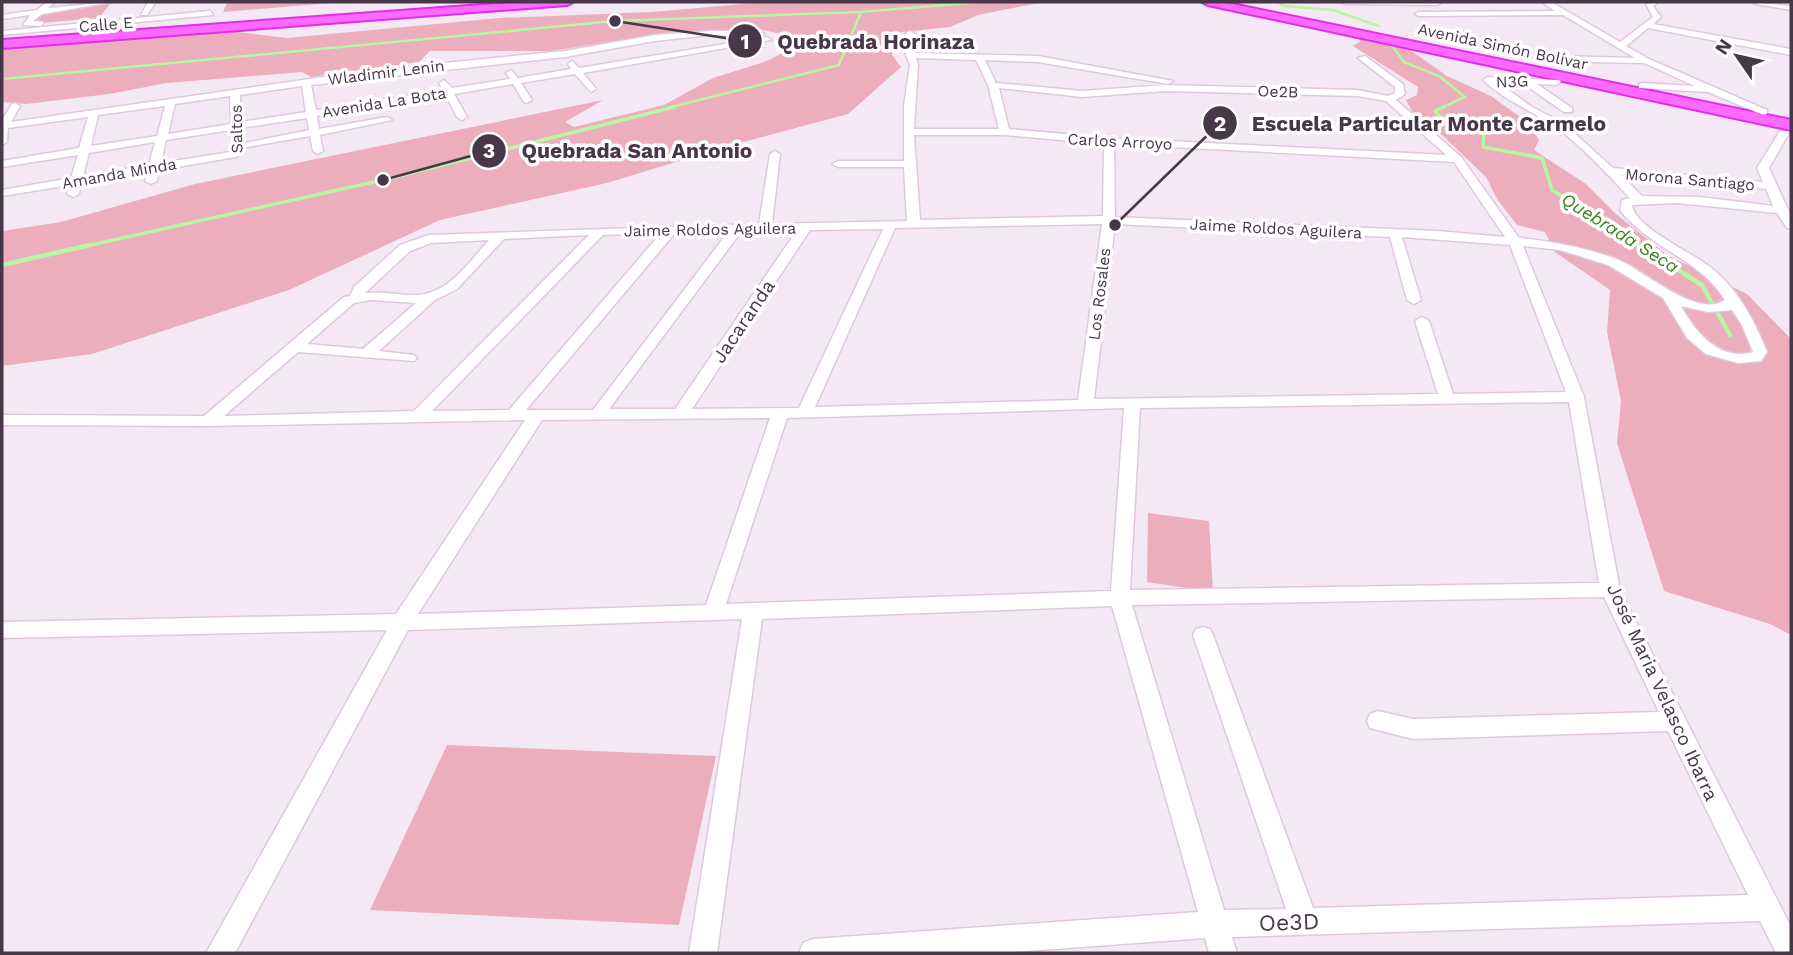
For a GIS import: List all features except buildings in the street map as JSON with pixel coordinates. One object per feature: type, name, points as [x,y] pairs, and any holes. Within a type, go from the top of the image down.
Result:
[{"type":"highway","points":[[2,42],[120,30],[499,2]]},
{"type":"highway","points":[[2,42],[567,2]]},
{"type":"highway","name":"Avenida Simón Bolívar","points":[[1208,2],[1787,129]]},
{"type":"highway","name":"Avenida Simón Bolívar","points":[[1231,2],[1791,118]]},
{"type":"street","points":[[51,2],[27,25],[99,22],[115,2]]},
{"type":"street","points":[[4,12],[39,13],[109,2]]},
{"type":"street","points":[[144,13],[152,2]]},
{"type":"street","points":[[120,30],[210,13],[215,2]]},
{"type":"street","points":[[1345,2],[1437,3]]},
{"type":"street","points":[[1546,2],[1646,61],[1763,112]]},
{"type":"street","points":[[1620,46],[1658,16],[1648,6],[1654,2]]},
{"type":"street","points":[[1756,2],[1791,8]]},
{"type":"street","name":"Calle E","points":[[2,33],[210,13]]},
{"type":"street","points":[[1419,14],[1562,13]]},
{"type":"street","points":[[1648,26],[1791,52]]},
{"type":"street","name":"Wladimir Lenin","points":[[3,126],[306,82],[378,91],[435,65],[565,54],[681,35],[752,33],[765,36],[767,40]]},
{"type":"street","points":[[910,33],[910,55],[914,65],[909,106],[909,163],[914,226]]},
{"type":"street","points":[[681,35],[707,59]]},
{"type":"street","name":"Avenida La Bota","points":[[2,164],[312,114],[378,91],[449,91],[643,64],[767,40]]},
{"type":"street","points":[[625,43],[643,64]]},
{"type":"street","points":[[565,54],[591,89]]},
{"type":"street","points":[[910,55],[1038,59],[1210,89]]},
{"type":"street","points":[[979,56],[993,85],[1005,132]]},
{"type":"street","points":[[1362,58],[1399,86],[1401,94],[1389,99]]},
{"type":"street","points":[[1549,58],[1646,61]]},
{"type":"street","points":[[501,60],[527,100]]},
{"type":"street","points":[[435,65],[463,117]]},
{"type":"street","points":[[1524,79],[1568,110]]},
{"type":"street","name":"N3G","points":[[1556,82],[1488,80],[1529,109],[1559,125],[1610,171],[1637,200]]},
{"type":"street","points":[[306,82],[318,151]]},
{"type":"street","name":"Oe2B","points":[[993,85],[1082,94],[1166,88],[1357,93],[1389,99]]},
{"type":"street","points":[[1642,86],[1714,89]]},
{"type":"street","points":[[378,91],[393,130]]},
{"type":"street","name":"Saltos","points":[[235,92],[236,155]]},
{"type":"street","name":"José Maria Velasco Ibarra","points":[[1389,99],[1457,159],[1516,242],[1576,397],[1610,590],[1790,953]]},
{"type":"street","points":[[151,180],[172,101]]},
{"type":"street","points":[[2,142],[3,126],[15,106]]},
{"type":"street","points":[[73,194],[93,112]]},
{"type":"street","name":"Amanda Minda","points":[[2,193],[155,166],[236,155],[315,132],[387,120]]},
{"type":"street","points":[[1787,129],[1763,168],[1781,210],[1791,225]]},
{"type":"street","name":"Carlos Arroyo","points":[[909,132],[1005,132],[1109,141],[1457,159]]},
{"type":"street","name":"Los Rosales","points":[[1085,405],[1108,220],[1109,141]]},
{"type":"street","points":[[765,228],[775,154]]},
{"type":"street","points":[[838,164],[909,163]]},
{"type":"street","name":"Morona Santiago","points":[[1610,171],[1771,186]]},
{"type":"street","points":[[1669,296],[1688,334],[1704,347],[1725,356],[1756,358],[1760,352],[1749,325],[1727,290],[1711,273],[1665,245],[1632,218],[1625,206],[1630,201],[1637,200],[1781,210]]},
{"type":"street","name":"Jaime Roldos Aguilera","points":[[208,421],[342,305],[356,297],[359,290],[413,243],[429,239],[600,231],[1108,220],[1395,233],[1561,246],[1613,262],[1669,296],[1686,303],[1708,308],[1730,306],[1732,300]]},
{"type":"street","points":[[805,412],[890,226]]},
{"type":"street","name":"Jacaranda","points":[[680,414],[806,227]]},
{"type":"street","points":[[597,415],[737,229]]},
{"type":"street","points":[[512,417],[671,230]]},
{"type":"street","points":[[418,416],[600,231]]},
{"type":"street","points":[[1395,233],[1415,300]]},
{"type":"street","points":[[366,354],[430,298],[449,288],[499,237]]},
{"type":"street","points":[[356,297],[430,298]]},
{"type":"street","points":[[1422,321],[1447,399]]},
{"type":"street","points":[[295,347],[409,358]]},
{"type":"street","points":[[2,420],[208,421],[418,416],[512,417],[1132,403],[1576,397]]},
{"type":"street","points":[[1132,403],[1119,598],[1223,953]]},
{"type":"street","points":[[714,611],[780,413]]},
{"type":"street","points":[[220,953],[401,623],[536,416]]},
{"type":"street","points":[[4,632],[401,623],[1119,598],[1610,590]]},
{"type":"street","points":[[704,953],[753,612]]},
{"type":"street","points":[[1203,635],[1304,921]]},
{"type":"street","points":[[1378,721],[1413,729],[1675,721]]},
{"type":"street","name":"Oe3D","points":[[813,953],[1214,924],[1767,908]]},
{"type":"shaded area","points":[[342,2],[223,12],[227,3]]},
{"type":"shaded area","points":[[766,2],[1043,2],[978,15],[950,27],[894,33],[892,55],[901,67],[848,114],[728,146],[607,183],[440,220],[289,290],[92,354],[2,366],[2,231],[61,222],[195,184],[603,100],[565,122],[574,127],[664,105],[713,78],[767,61],[786,51],[785,35],[759,29],[674,32],[551,51],[430,51],[419,62],[311,77],[302,72],[167,83],[109,94],[26,104],[2,102],[2,47],[235,27],[238,32],[287,38],[500,18],[651,12]]},
{"type":"shaded area","points":[[110,4],[99,18],[29,24],[40,15]]},
{"type":"shaded area","points":[[1349,32],[1403,45],[1447,76],[1491,96],[1527,122],[1539,140],[1534,150],[1586,184],[1616,214],[1667,255],[1747,294],[1791,339],[1791,635],[1770,624],[1664,591],[1617,443],[1621,401],[1607,332],[1610,290],[1555,252],[1545,232],[1517,225],[1497,199],[1486,177],[1442,135],[1416,119],[1406,100],[1417,95],[1418,87],[1353,46],[1361,41]]},
{"type":"shaded area","points":[[1148,513],[1209,521],[1213,592],[1147,582]]},
{"type":"shaded area","points":[[447,745],[716,756],[679,925],[370,910]]},
{"type":"waterway","points":[[861,12],[981,2]]},
{"type":"waterway","name":"Quebrada Seca","points":[[1277,2],[1285,6],[1333,10],[1379,26]]},
{"type":"waterway","points":[[2,79],[615,21],[861,12]]},
{"type":"waterway","points":[[667,108],[839,65],[861,12]]},
{"type":"waterway","name":"Quebrada Seca","points":[[1393,47],[1404,62],[1439,76],[1465,97],[1441,108]]},
{"type":"waterway","points":[[82,247],[383,180],[674,107]]},
{"type":"waterway","name":"Quebrada Seca","points":[[1444,107],[1435,111],[1445,122],[1484,133],[1483,147],[1542,158],[1552,190],[1642,247]]},
{"type":"waterway","points":[[2,265],[90,245]]},
{"type":"waterway","name":"Quebrada Seca","points":[[1639,245],[1702,285],[1730,335]]},
{"type":"place","name":"Quebrada Horinaza","points":[[615,21]]},
{"type":"place","name":"Quebrada San Antonio","points":[[383,180]]},
{"type":"place","name":"Escuela Particular Monte Carmelo","points":[[1115,225]]}]
